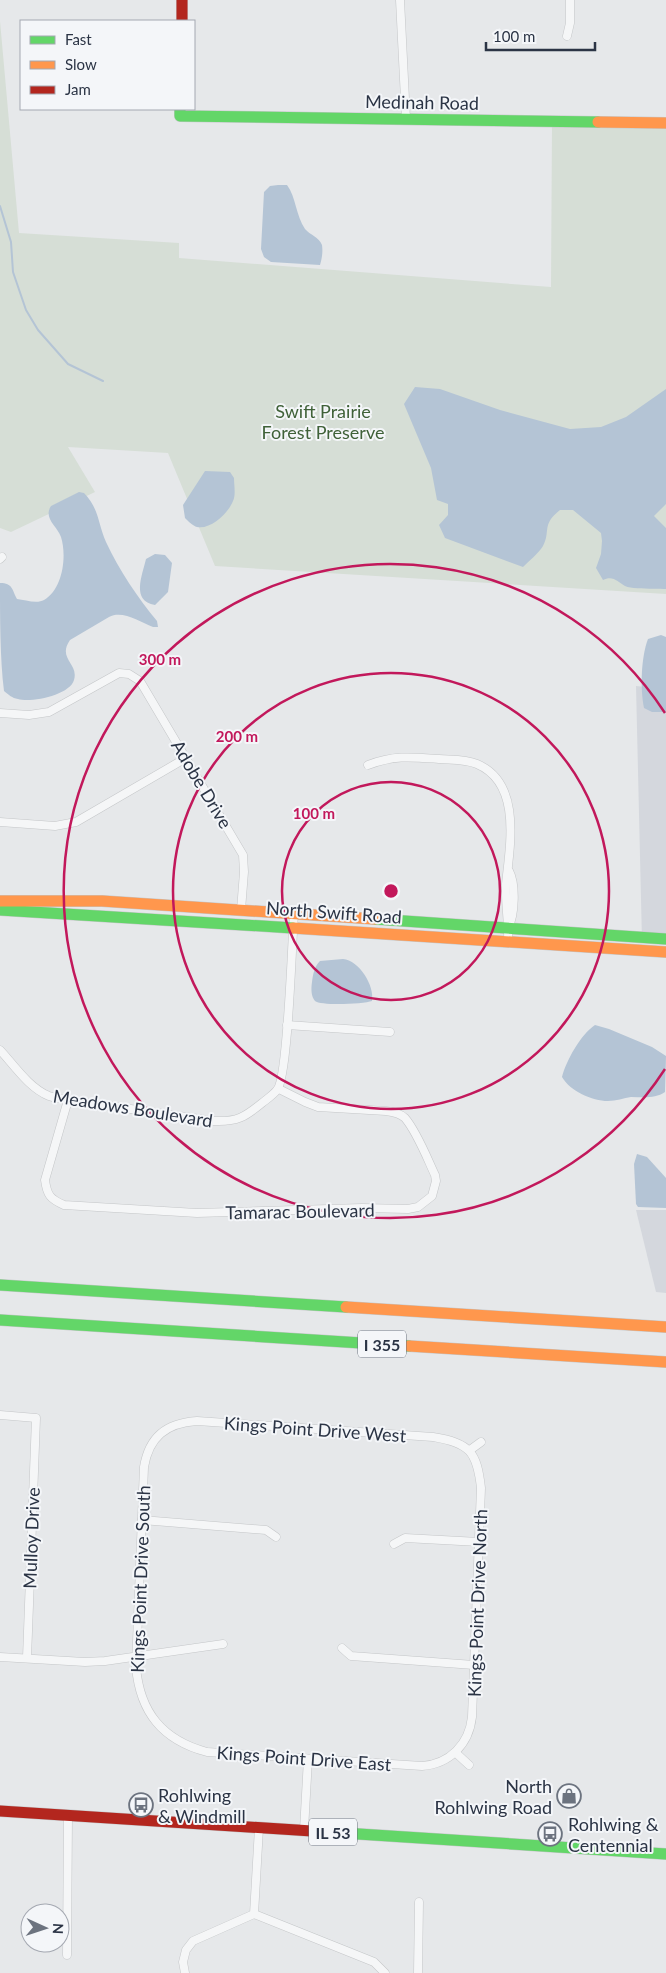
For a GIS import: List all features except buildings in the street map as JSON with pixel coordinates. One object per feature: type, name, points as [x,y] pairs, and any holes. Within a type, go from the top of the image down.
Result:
[{"type":"main road","points":[[182,0],[182,20]]},
{"type":"main road","name":"Medinah Road","points":[[180,111],[180,116],[666,123]]},
{"type":"main road","name":"North Swift Road","points":[[0,901],[102,901],[666,939]]},
{"type":"main road","name":"North Swift Road","points":[[0,910],[666,952]]},
{"type":"main road","name":"I 355","points":[[0,1286],[666,1327]]},
{"type":"main road","name":"I 355","points":[[0,1320],[665,1362]]},
{"type":"main road","name":"IL 53","points":[[0,1811],[666,1854]]},
{"type":"street","points":[[400,0],[406,119]]},
{"type":"street","points":[[567,36],[570,23],[570,0]]},
{"type":"street","name":"Adobe Drive","points":[[0,714],[43,714],[60,707],[112,676],[126,673],[140,681],[243,855],[244,872],[241,910]]},
{"type":"street","points":[[368,765],[401,756],[464,760],[486,769],[500,781],[508,802],[509,871],[506,883],[508,941]]},
{"type":"street","points":[[0,822],[55,826],[76,822],[186,758]]},
{"type":"street","points":[[279,1089],[287,1025],[294,914]]},
{"type":"street","points":[[287,1025],[390,1032]]},
{"type":"street","name":"Meadows Boulevard","points":[[0,1050],[39,1090],[48,1096],[68,1100],[226,1122],[246,1116],[279,1089]]},
{"type":"street","name":"Tamarac Boulevard","points":[[68,1100],[45,1180],[46,1190],[52,1200],[64,1205],[197,1213],[362,1208],[408,1209],[418,1207],[432,1196],[436,1180],[435,1176],[413,1131],[404,1118],[396,1113],[386,1111],[312,1106],[279,1089]]},
{"type":"street","name":"Mulloy Drive","points":[[0,1415],[36,1418],[27,1658]]},
{"type":"street","name":"Kings Point Drive West","points":[[168,1428],[181,1423],[196,1421],[433,1437],[462,1445],[470,1450]]},
{"type":"street","points":[[154,1426],[159,1434]]},
{"type":"street","name":"Kings Point Drive South","points":[[165,1731],[151,1715],[141,1695],[137,1677],[136,1657],[144,1467],[146,1454],[159,1434],[168,1428]]},
{"type":"street","points":[[470,1450],[481,1442]]},
{"type":"street","name":"Kings Point Drive North","points":[[448,1758],[456,1753],[465,1740],[471,1725],[481,1488],[480,1471],[470,1450]]},
{"type":"street","points":[[142,1520],[266,1530],[276,1537]]},
{"type":"street","points":[[394,1544],[405,1538],[479,1542]]},
{"type":"street","points":[[0,1657],[84,1662],[136,1657],[223,1644]]},
{"type":"street","points":[[342,1648],[352,1656],[474,1665]]},
{"type":"street","name":"Kings Point Drive East","points":[[165,1731],[181,1743],[206,1752],[422,1766],[435,1764],[448,1758]]},
{"type":"street","points":[[456,1753],[469,1765]]},
{"type":"street","points":[[304,1830],[308,1759]]},
{"type":"street","points":[[67,1955],[68,1815]]},
{"type":"street","points":[[254,1914],[259,1828]]},
{"type":"street","points":[[418,1973],[419,1902]]},
{"type":"street","points":[[185,1973],[182,1962],[186,1950],[193,1941],[254,1914],[374,1962],[385,1973]]},
{"type":"shaded area","points":[[636,686],[666,689],[666,943],[642,941]]},
{"type":"shaded area","points":[[636,1210],[666,1210],[666,1293],[656,1292]]},
{"type":"green space","name":"Swift Prairie Forest Preserve","points":[[0,21],[19,233],[179,243],[179,258],[551,287],[552,123],[666,129],[666,594],[215,566],[168,453],[68,447],[95,492],[11,532],[0,528]]},
{"type":"water","points":[[287,185],[305,229],[321,242],[320,265],[271,262],[264,257],[261,249],[264,192],[270,186]]},
{"type":"water","points":[[415,387],[440,389],[500,410],[570,429],[601,427],[626,417],[666,389],[666,504],[654,516],[666,528],[666,589],[634,588],[625,586],[610,578],[603,580],[596,568],[601,554],[601,533],[573,510],[560,510],[554,515],[548,524],[543,546],[523,567],[445,538],[439,525],[448,515],[448,504],[437,500],[431,468],[404,404]]},
{"type":"water","points":[[205,471],[230,472],[234,478],[234,499],[224,515],[219,519],[208,526],[197,527],[185,518],[183,505]]},
{"type":"water","points":[[79,492],[84,493],[93,504],[103,535],[111,552],[129,583],[157,621],[158,627],[153,627],[125,616],[114,615],[109,617],[70,640],[66,652],[75,674],[71,685],[58,694],[49,697],[32,700],[16,699],[4,691],[1,651],[0,583],[10,586],[17,599],[38,602],[50,595],[56,588],[62,572],[64,553],[61,537],[50,518],[49,510],[51,506]]},
{"type":"water","points":[[155,554],[165,555],[172,563],[168,592],[155,605],[143,599],[140,587],[146,559]]},
{"type":"water","points":[[661,635],[666,637],[666,712],[652,712],[644,708],[643,664],[648,639]]},
{"type":"water","points":[[343,959],[355,964],[365,975],[371,988],[372,1001],[325,1004],[315,1001],[311,990],[314,971],[318,963],[320,961]]},
{"type":"water","points":[[595,1025],[652,1047],[666,1056],[665,1092],[653,1097],[631,1097],[614,1101],[602,1101],[582,1094],[570,1087],[562,1077],[564,1071],[579,1041]]},
{"type":"water","points":[[637,1154],[647,1157],[666,1178],[666,1208],[638,1207],[636,1204],[634,1164]]},
{"type":"waterway","points":[[0,206],[11,242],[13,272],[26,310],[38,330],[68,364],[103,381]]},
{"type":"traffic: fast","points":[[180,110],[180,116],[598,122]]},
{"type":"traffic: fast","points":[[0,910],[293,928]]},
{"type":"traffic: fast","points":[[375,919],[666,939]]},
{"type":"traffic: fast","points":[[0,1285],[346,1307]]},
{"type":"traffic: fast","points":[[0,1320],[409,1346]]},
{"type":"traffic: fast","points":[[343,1833],[666,1854]]},
{"type":"traffic: slow","points":[[598,122],[666,123]]},
{"type":"traffic: slow","points":[[0,901],[102,901],[375,919]]},
{"type":"traffic: slow","points":[[293,928],[666,952]]},
{"type":"traffic: slow","points":[[346,1307],[666,1327]]},
{"type":"traffic: slow","points":[[409,1346],[666,1362]]},
{"type":"traffic: jam","points":[[182,0],[182,20]]},
{"type":"traffic: jam","points":[[0,1811],[343,1833]]},
{"type":"place","name":"North Rohlwing Road","points":[[569,1796]]},
{"type":"place","name":"Rohlwing & Windmill","points":[[141,1805]]},
{"type":"place","name":"Rohlwing & Centennial","points":[[550,1834]]}]
